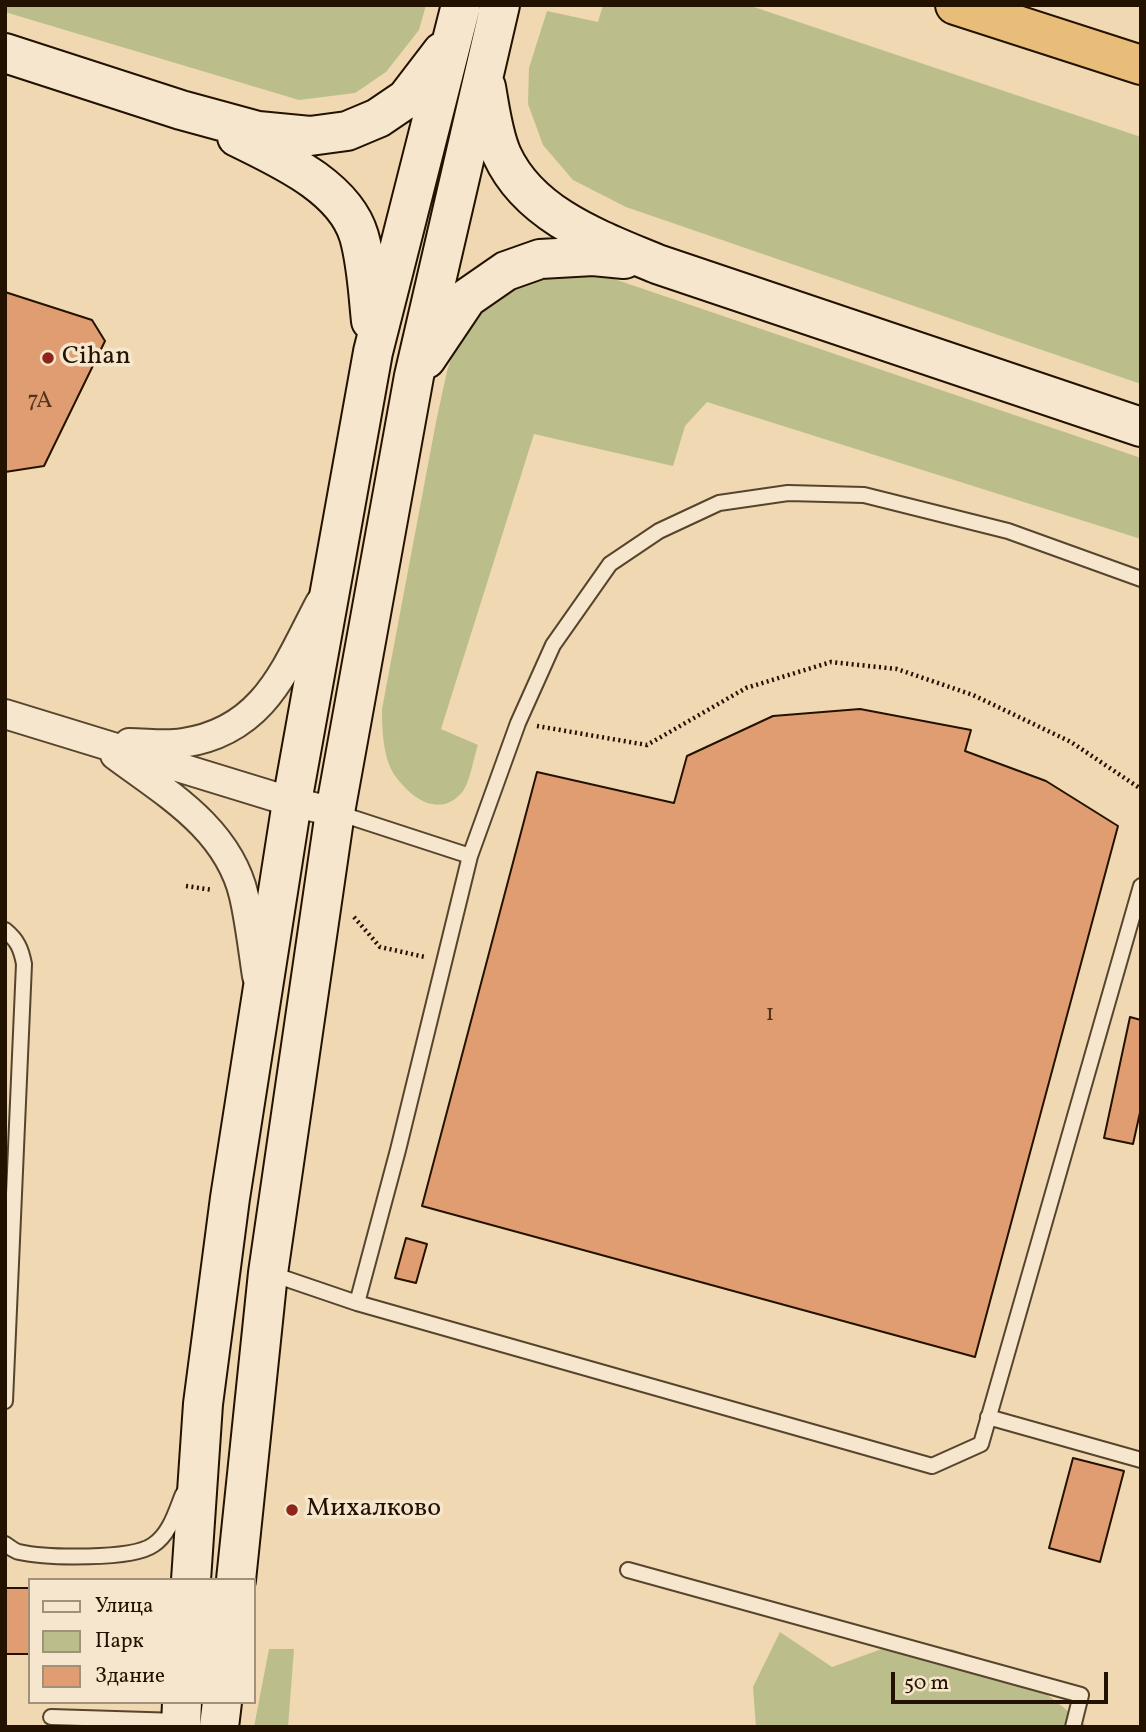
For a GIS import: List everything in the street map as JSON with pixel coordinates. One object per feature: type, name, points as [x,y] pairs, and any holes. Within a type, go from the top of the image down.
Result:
[{"type":"highway","points":[[955,5],[1130,62]]},
{"type":"street","points":[[236,1578],[268,1273],[335,813],[414,376],[500,5]]},
{"type":"street","points":[[5,53],[181,110],[258,131],[310,136],[347,131],[378,118],[406,99],[457,21]]},
{"type":"street","points":[[191,1578],[203,1404],[230,1198],[292,802],[373,352],[457,21]]},
{"type":"street","points":[[484,79],[502,154],[520,183],[542,204],[582,233],[657,264],[1141,427]]},
{"type":"street","points":[[181,110],[307,173],[341,204],[358,233],[364,258],[373,352]]},
{"type":"street","points":[[414,376],[467,298],[506,271],[540,259],[593,256],[657,264]]},
{"type":"street","points":[[98,743],[183,743],[220,733],[249,716],[275,688],[332,581]]},
{"type":"street","points":[[5,714],[335,813]]},
{"type":"street","points":[[98,743],[190,811],[214,835],[231,860],[244,894],[261,1001]]},
{"type":"street","points":[[219,1727],[222,1704]]},
{"type":"lane","points":[[357,1303],[398,1150],[470,856],[518,723],[553,645],[610,564],[659,531],[719,503],[788,493],[864,495],[1008,531],[1141,579]]},
{"type":"lane","points":[[335,813],[470,856]]},
{"type":"lane","points":[[268,1273],[357,1303],[932,1466],[981,1444],[1141,886]]},
{"type":"lane","points":[[5,930],[15,938],[24,964],[5,1401]]},
{"type":"lane","points":[[988,1418],[1141,1460]]},
{"type":"lane","points":[[5,1544],[17,1552],[101,1557],[134,1552],[153,1545],[167,1531],[201,1454]]},
{"type":"lane","points":[[628,1570],[1081,1695],[1073,1727]]},
{"type":"lane","points":[[51,1717],[181,1717]]},
{"type":"path","points":[[518,723],[647,745],[746,688],[831,662],[897,669],[973,695],[1071,742],[1141,789]]},
{"type":"path","points":[[186,886],[213,890]]},
{"type":"path","points":[[347,908],[380,947],[444,961]]},
{"type":"green space","points":[[5,5],[426,5],[419,30],[386,72],[355,93],[299,100],[5,12]]},
{"type":"green space","points":[[603,5],[748,5],[1141,137],[1141,384],[626,207],[573,180],[543,145],[528,104],[529,68],[547,11],[598,22]]},
{"type":"green space","points":[[559,274],[614,279],[1141,458],[1141,539],[707,402],[685,426],[673,466],[534,434],[441,729],[478,745],[470,775],[463,791],[454,799],[446,804],[427,803],[403,785],[388,762],[382,709],[447,371],[458,339],[477,313],[524,281]]},
{"type":"green space","points":[[780,1632],[832,1667],[890,1646],[952,1649],[1020,1673],[1088,1727],[756,1727],[753,1687]]},
{"type":"green space","points":[[269,1649],[294,1649],[288,1727],[254,1727]]},
{"type":"building","points":[[5,292],[92,320],[105,341],[44,466],[5,472]]},
{"type":"building","points":[[860,709],[971,730],[965,751],[1046,781],[1118,826],[975,1357],[422,1206],[537,772],[674,803],[687,756],[773,716]]},
{"type":"building","points":[[1130,1017],[1141,1020],[1141,1108],[1133,1144],[1104,1138]]},
{"type":"building","points":[[406,1238],[427,1244],[416,1283],[395,1278]]},
{"type":"building","points":[[1073,1458],[1124,1471],[1100,1562],[1049,1548]]},
{"type":"building","points":[[5,1588],[28,1588],[28,1654],[5,1654]]},
{"type":"place","name":"Cihan","points":[[48,358]]},
{"type":"place","name":"Михалково","points":[[292,1510]]}]
